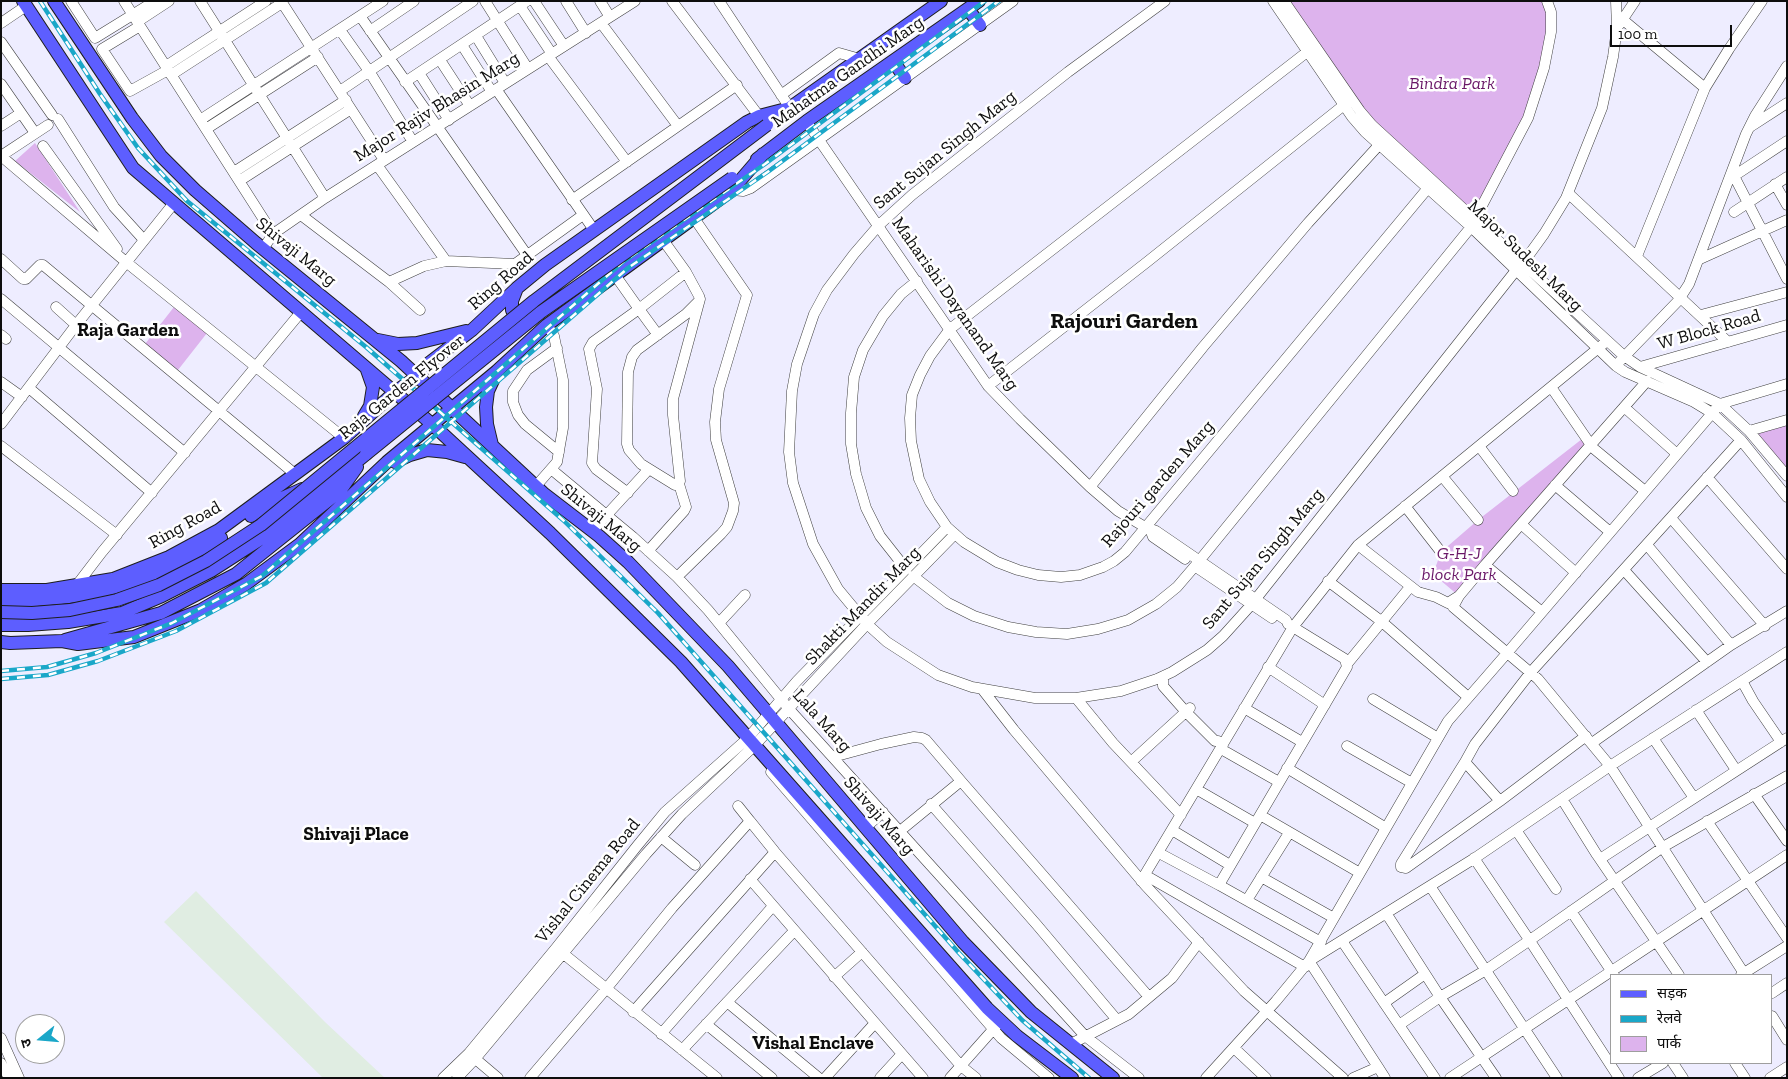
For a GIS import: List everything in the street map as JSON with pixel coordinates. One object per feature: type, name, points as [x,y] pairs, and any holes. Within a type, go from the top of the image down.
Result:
[{"type":"main road","name":"Shivaji Marg","points":[[54,1],[132,118],[161,156],[195,190],[263,249],[418,376],[543,493],[628,562],[728,666],[963,942],[1031,1012],[1113,1078]]},
{"type":"main road","name":"Mahatma Gandhi Marg","points":[[790,108],[939,2]]},
{"type":"main road","points":[[24,3],[133,168],[395,392],[550,533],[681,662],[987,1008],[997,1025],[1017,1036],[1072,1078]]},
{"type":"main road","points":[[973,5],[980,25]]},
{"type":"main road","name":"Mahatma Gandhi Marg","points":[[763,154],[806,121],[973,5]]},
{"type":"main road","points":[[893,61],[905,78]]},
{"type":"main road","name":"Raja Garden Flyover","points":[[1,612],[32,613],[70,610],[117,600],[159,585],[206,561],[261,525],[534,302],[763,121],[790,108]]},
{"type":"main road","name":"Ring Road","points":[[1,590],[47,590],[113,579],[169,557],[219,530],[344,438],[395,392],[418,376],[429,363],[472,330],[516,288],[545,265],[747,122],[763,121]]},
{"type":"main road","name":"Raja Garden Flyover","points":[[1,625],[68,622],[122,612],[162,596],[211,571],[267,535],[541,312],[732,184],[763,154]]},
{"type":"main road","points":[[62,641],[78,644],[134,637],[201,610],[246,584],[300,544],[381,468],[497,371],[547,325],[694,218],[732,184]]},
{"type":"main road","points":[[516,288],[512,301],[512,310],[521,324],[529,328],[547,325]]},
{"type":"main road","points":[[373,338],[398,344],[417,343],[472,330]]},
{"type":"main road","points":[[358,425],[370,406],[373,387],[366,368]]},
{"type":"main road","points":[[492,445],[487,424],[486,407],[488,391],[497,371]]},
{"type":"main road","points":[[381,468],[410,454],[427,450],[448,452],[469,459]]},
{"type":"main road","points":[[4,644],[62,641],[161,613],[236,574],[340,491],[366,454]]},
{"type":"main road","points":[[1,600],[25,601],[92,594],[162,571],[193,555],[260,510],[312,484]]},
{"type":"street","points":[[71,1],[130,91],[168,70],[222,35],[282,2],[349,105],[380,162],[446,261]]},
{"type":"street","points":[[124,1],[274,234]]},
{"type":"street","points":[[95,38],[137,21],[155,1]]},
{"type":"street","points":[[102,49],[137,21],[169,1]]},
{"type":"street","points":[[200,1],[326,198]]},
{"type":"street","points":[[222,35],[266,1]]},
{"type":"street","points":[[203,125],[252,85],[383,1]]},
{"type":"street","points":[[370,31],[414,1]]},
{"type":"street","points":[[340,91],[473,1]]},
{"type":"street","points":[[484,1],[528,69]]},
{"type":"street","points":[[534,1],[564,46]]},
{"type":"street","points":[[566,1],[586,33]]},
{"type":"street","points":[[600,1],[606,20],[678,126]]},
{"type":"street","points":[[672,1],[763,121]]},
{"type":"street","points":[[719,1],[790,108]]},
{"type":"street","points":[[732,184],[747,191],[1013,1]]},
{"type":"street","name":"Sant Sujan Singh Marg","points":[[1165,1],[1068,72],[986,136],[912,195],[879,226],[827,290],[814,314],[797,364],[789,424],[789,452],[793,482],[813,544],[838,589],[859,616],[886,642],[938,675],[982,689],[1035,698],[1076,698],[1121,691],[1162,679],[1207,650],[1223,636],[1253,602],[1544,234],[1568,193],[1602,108],[1619,23],[1616,1]]},
{"type":"street","name":"Major Sudesh Marg","points":[[1273,1],[1344,106],[1520,266],[1624,356],[1640,367],[1720,404],[1749,431],[1787,476]]},
{"type":"street","name":"Major Sudesh Marg","points":[[1284,1],[1379,145],[1428,188],[1473,223]]},
{"type":"street","points":[[917,281],[901,294],[883,316],[863,350],[854,377],[851,444],[856,474],[866,508],[880,536],[909,573],[948,603],[974,616],[1008,627],[1067,634],[1098,629],[1128,620],[1156,604],[1177,587],[1197,564],[1473,223],[1528,118],[1544,68],[1551,32],[1552,12],[1547,1]]},
{"type":"street","points":[[1635,1],[1619,23],[1705,88]]},
{"type":"street","points":[[1637,256],[1705,88],[1762,1]]},
{"type":"street","name":"Major Rajiv Bhasin Marg","points":[[263,249],[274,234],[326,198],[632,2]]},
{"type":"street","points":[[1,23],[24,3]]},
{"type":"street","points":[[405,82],[524,4],[550,55],[627,162]]},
{"type":"street","points":[[360,16],[527,255]]},
{"type":"street","points":[[340,30],[369,71],[413,142]]},
{"type":"street","points":[[476,36],[498,88]]},
{"type":"street","points":[[1,42],[114,207],[144,240]]},
{"type":"street","points":[[462,45],[498,88],[594,230]]},
{"type":"street","name":"Rajouri garden Marg","points":[[1307,52],[950,329],[930,356],[920,375],[912,395],[910,418],[911,441],[919,480],[930,502],[947,527],[964,542],[997,562],[1032,573],[1061,578],[1080,576],[1102,568],[1114,561],[1148,528],[1428,188]]},
{"type":"street","points":[[781,95],[840,53],[860,59]]},
{"type":"street","points":[[203,125],[260,95],[318,57]]},
{"type":"street","points":[[440,60],[470,106]]},
{"type":"street","points":[[1616,366],[1681,297],[1690,284],[1733,174],[1742,144],[1750,127],[1787,66]]},
{"type":"street","points":[[419,72],[449,120]]},
{"type":"street","points":[[1,84],[35,133]]},
{"type":"street","points":[[572,200],[738,86]]},
{"type":"street","points":[[1750,127],[1787,103]]},
{"type":"street","points":[[236,176],[286,137],[349,105]]},
{"type":"street","points":[[236,176],[294,146],[349,105]]},
{"type":"street","points":[[988,386],[1344,106]]},
{"type":"street","points":[[1,126],[21,113]]},
{"type":"street","points":[[53,119],[1,156],[126,262],[344,438]]},
{"type":"street","name":"Maharishi Dayanand Marg","points":[[806,121],[988,386],[1020,419],[1090,487],[1118,511],[1156,531],[1197,564],[1283,625],[1290,626],[1345,659],[1347,664]]},
{"type":"street","points":[[1733,174],[1787,141]]},
{"type":"street","points":[[1090,487],[1203,347],[1308,223],[1379,145]]},
{"type":"street","points":[[42,146],[126,262]]},
{"type":"street","points":[[1733,174],[1787,279]]},
{"type":"street","points":[[1734,212],[1787,177]]},
{"type":"street","points":[[1776,184],[1787,205]]},
{"type":"street","points":[[1568,193],[1728,342]]},
{"type":"street","points":[[1,424],[76,325],[174,203]]},
{"type":"street","points":[[301,215],[389,282],[420,310]]},
{"type":"street","points":[[389,282],[424,266],[446,261],[510,265],[517,263],[583,215]]},
{"type":"street","points":[[677,578],[721,534],[733,511],[733,498],[717,447],[715,422],[719,389],[747,295],[694,218]]},
{"type":"street","points":[[1700,259],[1787,220]]},
{"type":"street","points":[[648,551],[686,507],[679,484],[673,399],[700,296],[686,272],[663,240]]},
{"type":"street","points":[[1,259],[23,279],[26,279],[40,265],[43,265],[296,474]]},
{"type":"street","name":"Major Sudesh Marg","points":[[1520,266],[1616,366],[1625,372],[1694,402],[1712,413],[1741,440],[1787,497]]},
{"type":"street","points":[[628,492],[596,469],[592,463],[597,389],[589,349],[594,342],[686,272]]},
{"type":"street","points":[[616,275],[658,335]]},
{"type":"street","points":[[1701,315],[1787,292]]},
{"type":"street","points":[[1,299],[185,453]]},
{"type":"street","points":[[679,484],[674,486],[648,470],[633,457],[628,447],[628,372],[632,357],[637,350],[686,314],[698,302]]},
{"type":"street","points":[[56,307],[76,325]]},
{"type":"street","points":[[76,586],[301,312]]},
{"type":"street","points":[[536,486],[557,462],[563,428],[563,389],[557,348],[554,336],[547,325]]},
{"type":"street","name":"W Block Road","points":[[1640,367],[1787,325]]},
{"type":"street","points":[[1143,878],[1268,667],[1290,626],[1358,545],[1607,341]]},
{"type":"street","points":[[557,348],[527,370],[513,391],[512,402],[525,424],[559,452]]},
{"type":"street","points":[[1647,381],[1485,564],[1459,596],[1453,607],[1531,672],[1610,766],[1704,910],[1742,974]]},
{"type":"street","points":[[1,382],[22,397]]},
{"type":"street","points":[[1206,1078],[1307,964],[1448,721],[1468,697],[1720,404],[1787,384]]},
{"type":"street","points":[[1551,387],[1598,453],[1645,492]]},
{"type":"street","points":[[28,388],[152,493]]},
{"type":"street","points":[[1624,407],[1678,454]]},
{"type":"street","points":[[1749,431],[1787,420]]},
{"type":"street","points":[[1741,440],[1531,672],[1475,744],[1401,866],[1406,868],[1589,740],[1731,645],[1787,611]]},
{"type":"street","points":[[1,446],[118,535]]},
{"type":"street","points":[[1479,446],[1513,492]]},
{"type":"street","name":"Lala Marg","points":[[551,469],[677,578],[719,623],[789,709],[1085,1036],[1139,1078]]},
{"type":"street","points":[[592,531],[648,470]]},
{"type":"street","points":[[1442,476],[1478,520]]},
{"type":"street","points":[[1708,477],[1787,569]]},
{"type":"street","points":[[1554,485],[1610,532]]},
{"type":"street","points":[[1405,506],[1441,552]]},
{"type":"street","points":[[1671,518],[1765,626]]},
{"type":"street","points":[[1521,524],[1576,573]]},
{"type":"street","points":[[768,714],[778,695],[859,616],[909,573],[947,527]]},
{"type":"street","name":"Shakti Mandir Marg","points":[[768,714],[789,709],[867,624],[909,573],[955,534]]},
{"type":"street","points":[[1647,544],[1731,645]]},
{"type":"street","points":[[1358,545],[1418,592],[1448,603],[1459,596]]},
{"type":"street","points":[[1485,564],[1542,612]]},
{"type":"street","points":[[1624,570],[1707,662]]},
{"type":"street","points":[[1328,581],[1381,621],[1468,697]]},
{"type":"street","points":[[1219,885],[1325,705],[1347,664],[1410,587]]},
{"type":"street","points":[[719,623],[745,595]]},
{"type":"street","points":[[1307,964],[1474,858],[1696,710],[1786,655]]},
{"type":"street","points":[[1268,667],[1325,705]]},
{"type":"street","points":[[1162,679],[1163,686],[1188,710],[1215,741],[1279,782]]},
{"type":"street","points":[[1600,859],[1784,740],[1753,701],[1742,681]]},
{"type":"street","points":[[982,689],[1014,730],[1198,942],[1266,1012],[1344,1078]]},
{"type":"street","points":[[1076,698],[1131,762],[1181,815]]},
{"type":"street","points":[[1373,699],[1438,738]]},
{"type":"street","points":[[1244,708],[1302,742]]},
{"type":"street","points":[[1131,762],[1188,710]]},
{"type":"street","points":[[1696,710],[1736,770]]},
{"type":"street","name":"Vishal Cinema Road","points":[[457,1078],[472,1056],[560,951],[661,837],[751,742],[768,714]]},
{"type":"street","points":[[833,758],[881,744],[914,737],[922,738],[1149,997]]},
{"type":"street","points":[[1653,738],[1694,798]]},
{"type":"street","name":"Vishal Cinema Road","points":[[560,951],[637,846],[665,812],[751,742]]},
{"type":"street","points":[[1347,746],[1412,783]]},
{"type":"street","points":[[1464,762],[1500,801]]},
{"type":"street","points":[[1287,768],[1386,828]]},
{"type":"street","points":[[1399,1025],[1440,997],[1486,970],[1663,847],[1787,776]]},
{"type":"street","points":[[900,831],[961,781]]},
{"type":"street","points":[[1196,789],[1289,833],[1360,873]]},
{"type":"street","points":[[1754,794],[1787,841]]},
{"type":"street","points":[[1562,799],[1614,881],[1678,974]]},
{"type":"street","points":[[931,804],[1117,1020]]},
{"type":"street","points":[[738,806],[775,852],[961,1066],[976,1078]]},
{"type":"street","points":[[866,828],[883,812]]},
{"type":"street","points":[[530,1078],[672,908],[750,821]]},
{"type":"street","points":[[1707,821],[1787,938]]},
{"type":"street","points":[[1172,830],[1230,865]]},
{"type":"street","points":[[1516,830],[1556,889]]},
{"type":"street","points":[[1246,900],[1289,833]]},
{"type":"street","points":[[661,837],[696,865]]},
{"type":"street","points":[[637,846],[646,854]]},
{"type":"street","points":[[633,1012],[775,852]]},
{"type":"street","points":[[1159,853],[1321,942]]},
{"type":"street","points":[[1571,911],[1613,973],[1656,942],[1787,855]]},
{"type":"street","points":[[1474,858],[1610,1063]]},
{"type":"street","points":[[1261,877],[1334,918]]},
{"type":"street","points":[[1143,878],[1307,964],[1385,1078]]},
{"type":"street","points":[[750,879],[923,1078]]},
{"type":"street","points":[[1430,886],[1557,1078]]},
{"type":"street","points":[[662,1034],[773,906]]},
{"type":"street","points":[[1386,913],[1440,997],[1496,1078]]},
{"type":"street","points":[[682,1050],[794,930]]},
{"type":"street","points":[[1342,941],[1435,1078]]},
{"type":"street","points":[[1071,1044],[1129,1014],[1172,978],[1198,942]]},
{"type":"street","points":[[1745,974],[1787,946]]},
{"type":"street","points":[[560,951],[633,1012],[717,1078]]},
{"type":"street","points":[[834,977],[862,952]]},
{"type":"street","points":[[1384,1002],[1425,974]]},
{"type":"street","points":[[1450,1078],[1568,1000],[1610,975]]},
{"type":"street","points":[[1773,992],[1787,983]]},
{"type":"street","points":[[727,1002],[819,1078]]},
{"type":"street","points":[[1773,1018],[1787,1040]]},
{"type":"street","points":[[825,1078],[875,1023]]},
{"type":"street","points":[[706,1024],[772,1078]]},
{"type":"street","points":[[950,1078],[997,1025],[1009,1046],[1049,1078]]},
{"type":"street","points":[[1,1038],[19,1078]]},
{"type":"street","points":[[1234,1048],[1266,1078]]},
{"type":"street","points":[[880,1078],[902,1054]]},
{"type":"street","points":[[472,1056],[498,1078]]},
{"type":"street","name":"Vishal Cinema Road","points":[[443,1078],[472,1056]]},
{"type":"street","points":[[1,1063],[9,1078]]},
{"type":"street","points":[[1611,1064],[1620,1078]]},
{"type":"street","points":[[1638,1078],[1661,1064]]},
{"type":"street","points":[[1674,1064],[1683,1078]]},
{"type":"street","points":[[1736,1064],[1745,1078]]},
{"type":"street","points":[[1353,1078],[1378,1067]]},
{"type":"street","points":[[1770,1078],[1787,1067]]},
{"type":"street","points":[[1780,1078],[1787,1073]]},
{"type":"shaded area","points":[[196,891],[325,1022],[385,1078],[323,1078],[164,922]]},
{"type":"green space","name":"Bindra Park","points":[[1284,1],[1547,1],[1551,12],[1528,118],[1475,219],[1366,118]]},
{"type":"green space","points":[[35,143],[80,212],[15,161]]},
{"type":"green space","points":[[174,307],[207,333],[178,370],[145,344]]},
{"type":"green space","points":[[1787,420],[1787,476],[1749,431]]},
{"type":"green space","name":"G-H-J block Park","points":[[1582,439],[1591,444],[1459,596],[1433,574],[1441,552],[1478,520]]},
{"type":"railway","points":[[40,1],[100,94],[138,148],[187,201],[366,347],[563,520],[595,551],[658,613],[959,953],[1022,1020],[1089,1078]]},
{"type":"railway","points":[[1,671],[47,667],[96,653],[172,623],[262,576],[623,262],[765,164],[985,1]]},
{"type":"railway","points":[[1,679],[48,675],[98,661],[176,631],[266,583],[628,268],[769,171],[999,1]]},
{"type":"district","name":"Rajouri Garden","points":[[1124,322]]},
{"type":"district","name":"Raja Garden","points":[[128,331]]},
{"type":"district","name":"Shivaji Place","points":[[356,835]]},
{"type":"district","name":"Vishal Enclave","points":[[813,1044]]}]
